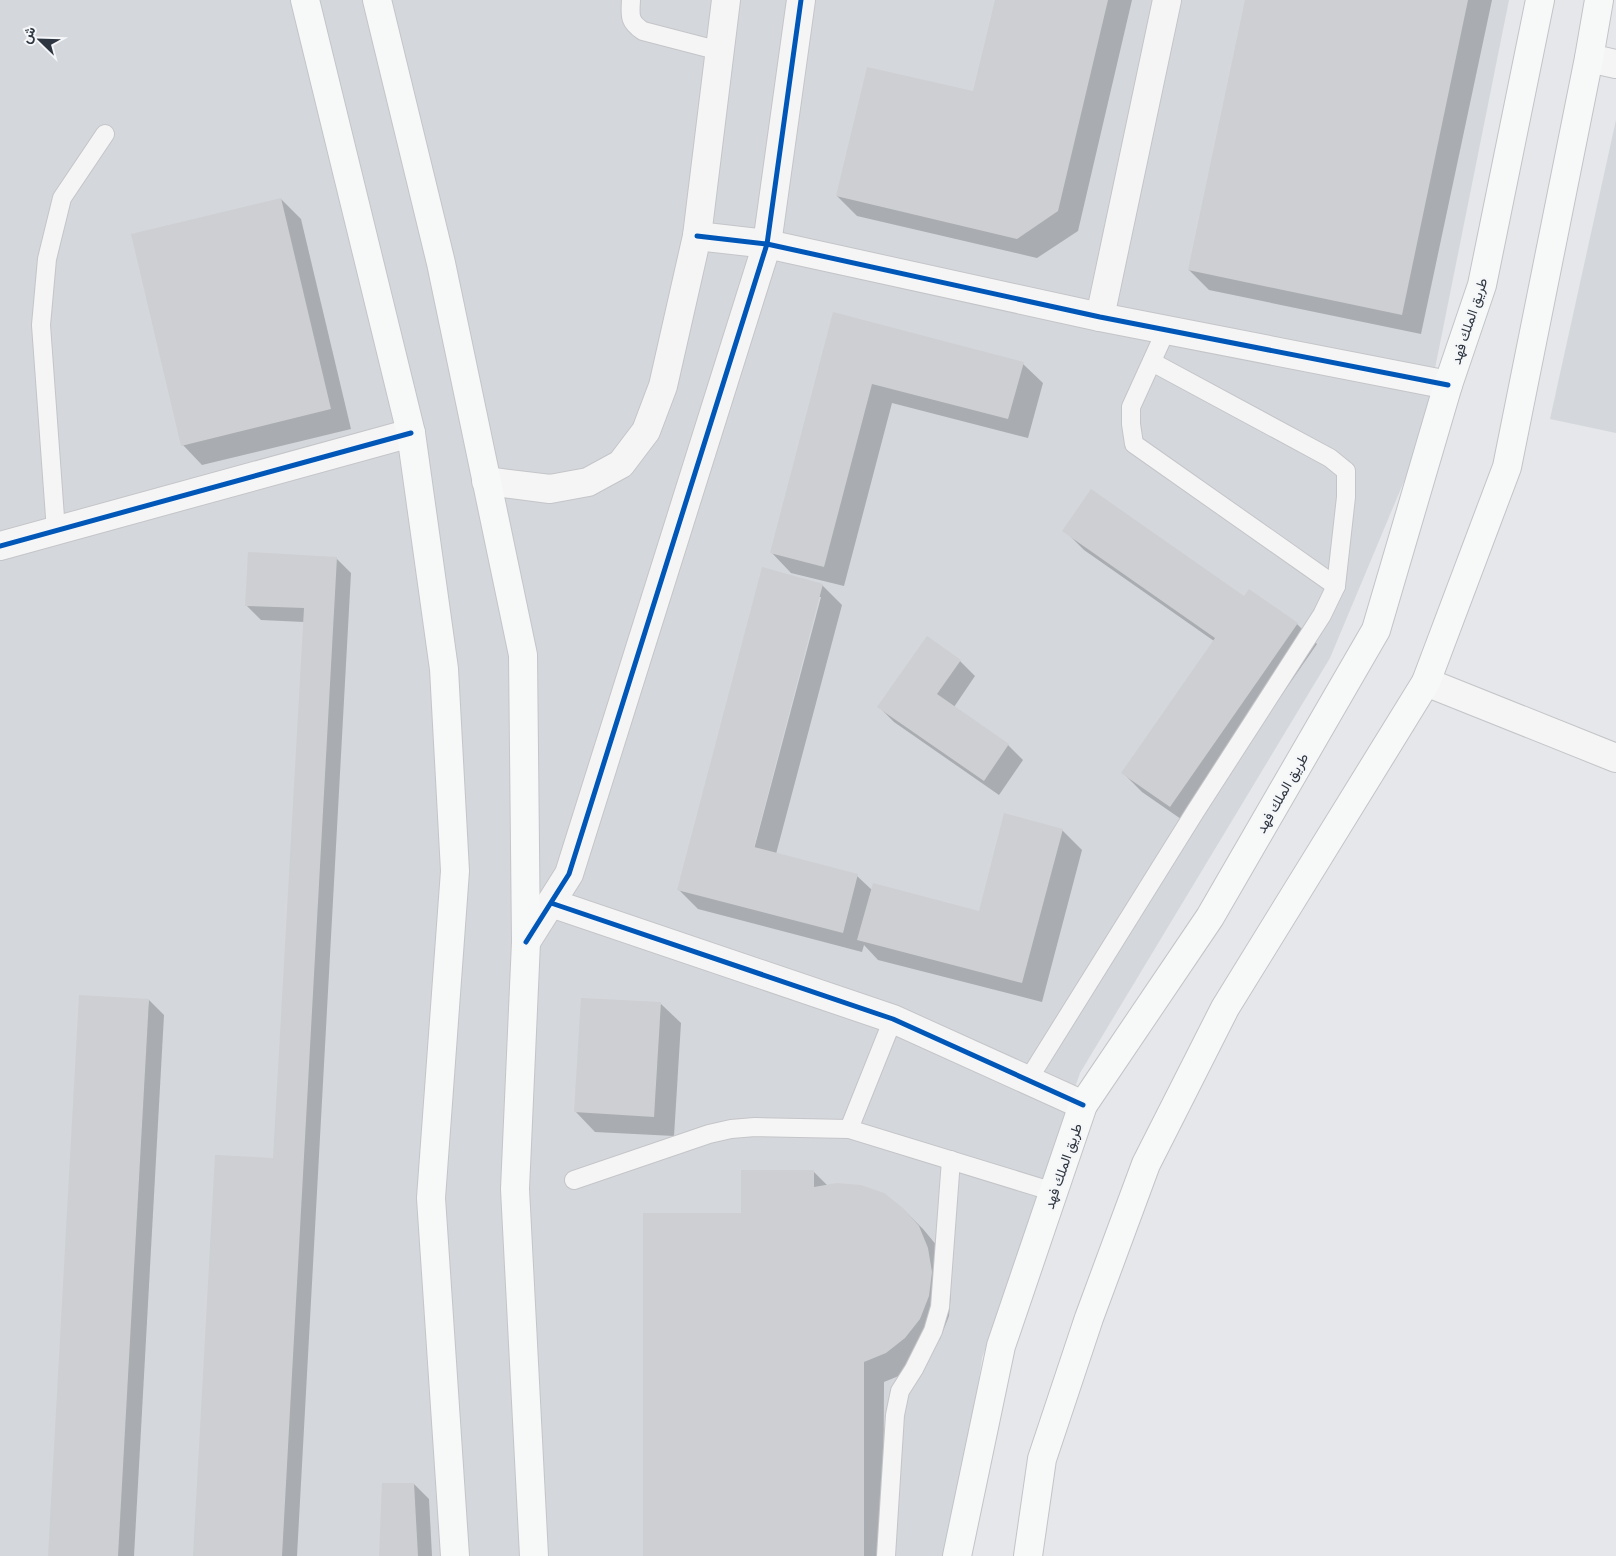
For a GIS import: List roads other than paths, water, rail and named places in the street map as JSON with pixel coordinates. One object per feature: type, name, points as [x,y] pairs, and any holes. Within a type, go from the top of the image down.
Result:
[{"type":"main road","points":[[305,0],[411,433],[444,669],[455,871],[431,1198],[455,1556]]},
{"type":"main road","points":[[376,0],[441,263],[523,655],[526,942],[515,1189],[534,1556]]},
{"type":"main road","name":"طريق الملك فهد","points":[[957,1556],[1001,1346],[1084,1105],[1210,917],[1376,630],[1448,385],[1482,285],[1540,0]]},
{"type":"main road","points":[[1028,1556],[1042,1459],[1089,1318],[1146,1164],[1225,1008],[1426,682],[1507,467],[1599,0]]},
{"type":"street","points":[[486,480],[550,490],[588,482],[621,464],[646,430],[663,386],[697,236],[726,0]]},
{"type":"street","points":[[526,942],[569,874],[767,244],[800,0]]},
{"type":"street","points":[[1100,317],[1167,0]]},
{"type":"street","points":[[1589,58],[1616,64]]},
{"type":"street","points":[[697,236],[767,244],[1100,317],[1448,385]]},
{"type":"street","points":[[0,546],[411,433]]},
{"type":"street","points":[[1426,682],[1616,758]]},
{"type":"street","points":[[551,904],[893,1018],[1084,1105]]},
{"type":"lane","points":[[631,0],[630,16],[634,25],[643,31],[720,51]]},
{"type":"lane","points":[[56,531],[41,325],[47,259],[62,198],[105,134]]},
{"type":"lane","points":[[1166,330],[1131,407],[1134,444],[1336,586]]},
{"type":"lane","points":[[1028,1080],[1190,820],[1322,615],[1336,586],[1346,497],[1346,471],[1330,458],[1152,362]]},
{"type":"lane","points":[[849,1129],[893,1018]]},
{"type":"lane","points":[[574,1180],[731,1128],[849,1129],[1054,1192]]},
{"type":"lane","points":[[886,1556],[895,1415],[900,1391],[914,1369],[933,1330],[940,1307],[950,1160]]}]
